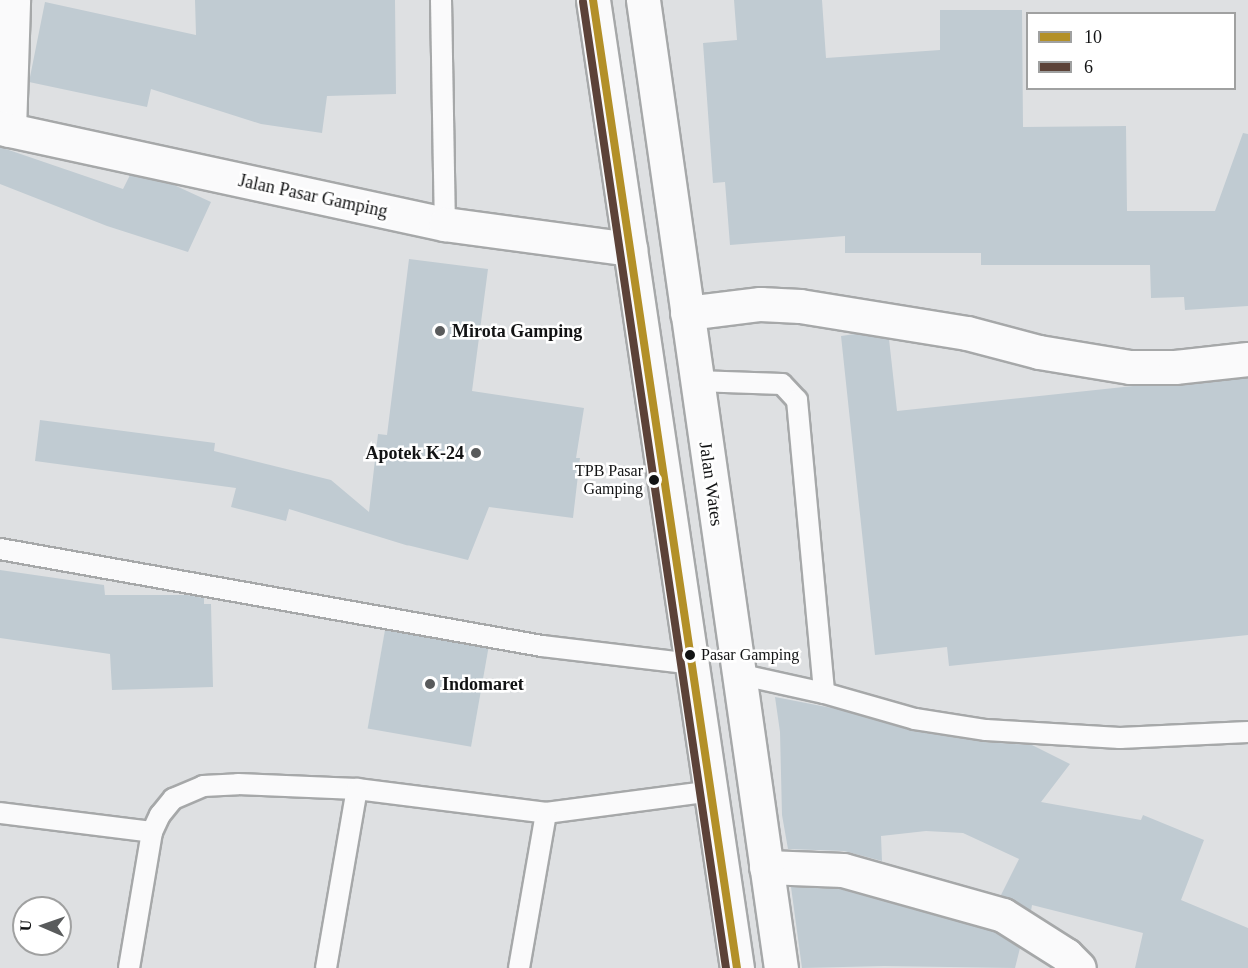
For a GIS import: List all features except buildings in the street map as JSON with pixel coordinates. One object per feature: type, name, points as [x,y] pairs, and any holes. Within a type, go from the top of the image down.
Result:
[{"type":"main road","points":[[4,129],[13,0]]},
{"type":"main road","points":[[593,0],[737,968]]},
{"type":"main road","name":"Jalan Wates","points":[[643,0],[781,968]]},
{"type":"main road","name":"Jalan Pasar Gamping","points":[[4,129],[445,224],[630,249]]},
{"type":"main road","points":[[687,313],[760,304],[800,306],[967,333],[1040,352],[1130,367],[1175,367],[1248,359]]},
{"type":"main road","points":[[766,867],[843,870],[1003,915],[1066,955],[1079,968]]},
{"type":"lane","points":[[441,0],[445,224]]},
{"type":"lane","points":[[696,381],[782,384],[797,400],[824,693]]},
{"type":"lane","points":[[0,549],[542,646],[693,664]]},
{"type":"lane","points":[[738,674],[824,693],[915,719],[986,730],[1120,738],[1248,732]]},
{"type":"lane","points":[[129,968],[152,832],[160,814],[173,799],[203,786],[238,784],[357,789],[546,813],[712,791]]},
{"type":"lane","points":[[326,968],[357,789]]},
{"type":"lane","points":[[0,813],[152,832]]},
{"type":"lane","points":[[519,968],[546,813]]},
{"type":"transit line","name":"10","points":[[593,0],[737,968]]},
{"type":"transit line","name":"6","points":[[583,2],[726,968]]},
{"type":"place","name":"Mirota Gamping","points":[[440,331]]},
{"type":"place","name":"Apotek K-24","points":[[476,453]]},
{"type":"place","name":"TPB Pasar Gamping","points":[[654,480]]},
{"type":"place","name":"Pasar Gamping","points":[[690,655]]},
{"type":"place","name":"Indomaret","points":[[430,684]]}]
